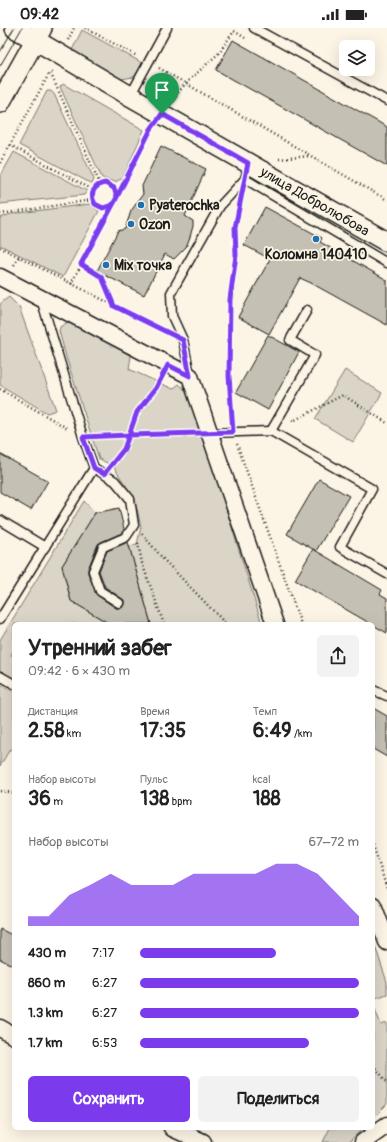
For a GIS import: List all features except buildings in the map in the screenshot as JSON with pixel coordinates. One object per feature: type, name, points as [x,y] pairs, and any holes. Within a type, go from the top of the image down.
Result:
[{"type":"street","name":"улица Добролюбова","points":[[15,28],[39,34],[59,54],[162,114],[247,171],[387,242]]},
{"type":"street","points":[[0,103],[39,34]]},
{"type":"street","points":[[0,277],[190,376],[274,622]]},
{"type":"street","points":[[375,910],[387,942]]},
{"type":"street","points":[[0,1028],[12,1035]]},
{"type":"street","points":[[363,1142],[387,1125]]},
{"type":"street","points":[[176,1130],[203,1142]]},
{"type":"lane","points":[[130,96],[167,28]]},
{"type":"lane","points":[[255,29],[387,101]]},
{"type":"lane","points":[[190,376],[183,340],[172,316],[171,293],[220,206],[247,171],[387,262]]},
{"type":"lane","points":[[40,298],[94,468],[115,480],[130,500],[134,525],[126,537],[103,547],[93,571],[100,591],[118,603]]},
{"type":"lane","points":[[271,431],[315,355],[290,340],[307,310]]},
{"type":"lane","points":[[209,433],[271,431],[372,489],[340,547],[387,574]]},
{"type":"lane","points":[[0,619],[94,468]]},
{"type":"lane","points":[[0,520],[45,547]]},
{"type":"lane","points":[[0,676],[12,683]]},
{"type":"lane","points":[[375,691],[387,696]]},
{"type":"path","points":[[0,163],[74,28]]},
{"type":"path","points":[[85,28],[148,61],[387,200]]},
{"type":"path","points":[[71,284],[151,129],[186,83],[219,53],[234,31],[250,41],[255,29]]},
{"type":"path","points":[[50,72],[56,76]]},
{"type":"path","points":[[50,72],[100,184]]},
{"type":"path","points":[[144,125],[151,129]]},
{"type":"path","points":[[10,145],[93,190]]},
{"type":"path","points":[[247,171],[235,228],[236,255],[230,299],[229,376],[233,432],[300,622]]},
{"type":"path","points":[[105,183],[114,188],[117,197],[112,205],[103,208],[99,207],[92,200],[93,190],[100,184],[105,183]]},
{"type":"path","points":[[0,214],[92,200]]},
{"type":"path","points":[[0,247],[183,340]]},
{"type":"path","points":[[81,264],[102,277],[114,306]]},
{"type":"path","points":[[104,474],[124,449],[137,412],[156,388],[168,365]]},
{"type":"path","points":[[0,388],[83,437],[209,433]]},
{"type":"path","points":[[281,414],[293,421],[343,395],[387,423]]},
{"type":"path","points":[[134,525],[142,563],[163,622]]},
{"type":"path","points":[[134,525],[165,561],[224,622]]},
{"type":"path","points":[[0,791],[12,793]]},
{"type":"path","points":[[375,850],[387,889]]},
{"type":"path","points":[[375,1067],[387,1082]]},
{"type":"shaded area","points":[[82,30],[143,64],[134,77],[121,79],[72,50]]},
{"type":"shaded area","points":[[63,84],[144,130],[123,178],[115,182],[102,178],[60,87]]},
{"type":"shaded area","points":[[47,91],[51,91],[54,94],[94,179],[92,184],[19,145]]},
{"type":"shaded area","points":[[14,152],[87,191],[84,195],[0,204],[0,177]]},
{"type":"shaded area","points":[[90,204],[99,211],[63,277],[0,245],[0,218],[11,214]]},
{"type":"shaded area","points":[[9,297],[19,307],[56,410],[47,413],[0,385],[0,305]]},
{"type":"shaded area","points":[[66,323],[84,327],[131,356],[129,369],[173,389],[179,384],[191,396],[261,622],[150,622],[129,546],[137,544],[141,527],[137,509],[130,492],[113,466],[99,459],[67,360],[59,331],[60,327]]},
{"type":"shaded area","points":[[345,370],[382,393],[353,442],[315,419]]},
{"type":"shaded area","points":[[84,501],[95,513],[62,566],[71,601],[107,622],[12,622],[12,678],[0,671],[0,640]]},
{"type":"shaded area","points":[[0,684],[12,691],[12,750],[10,749],[0,766]]},
{"type":"shaded area","points":[[375,946],[387,982],[387,994],[375,998]]},
{"type":"shaded area","points":[[375,1009],[381,1025],[387,1023],[387,1104],[375,1116]]},
{"type":"shaded area","points":[[329,1130],[361,1130],[349,1142],[323,1142]]},
{"type":"tram line","points":[[0,52],[14,28]]},
{"type":"tram line","points":[[0,66],[22,28]]},
{"type":"place","name":"Pyaterochka","points":[[141,205]]},
{"type":"place","name":"Ozon","points":[[131,224]]},
{"type":"place","name":"Коломна 140410","points":[[316,239]]},
{"type":"place","name":"Mix точка","points":[[106,265]]},
{"type":"route","points":[[162,114],[151,129],[115,201],[112,205],[108,208],[103,208],[95,204],[92,200],[93,190],[96,186],[105,183],[114,188],[116,192],[117,197],[115,201],[81,264],[102,277],[114,306],[183,340],[190,376],[168,365],[156,388],[137,412],[129,435],[83,437],[94,468],[104,474],[124,449],[129,435],[233,432],[229,376],[230,299],[236,255],[235,228],[248,163],[162,114]]}]
